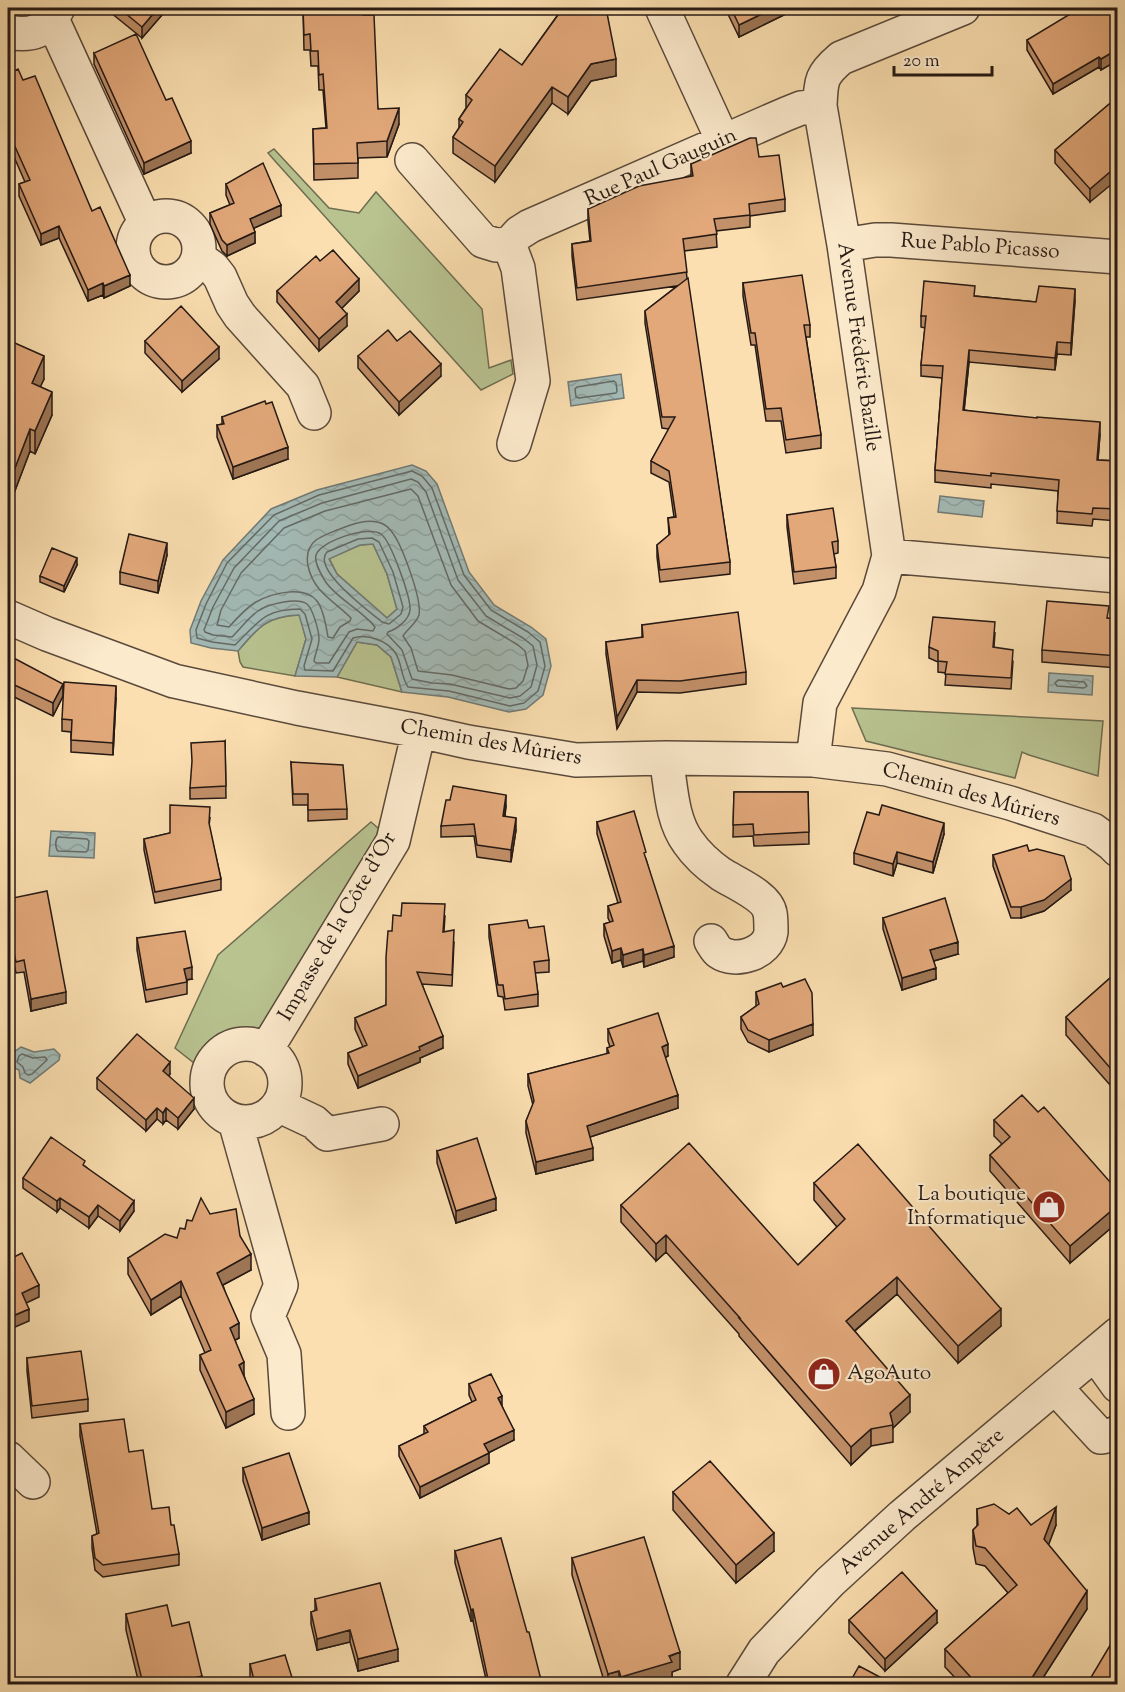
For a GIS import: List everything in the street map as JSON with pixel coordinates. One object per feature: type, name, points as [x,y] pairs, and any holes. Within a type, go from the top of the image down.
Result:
[{"type":"street","points":[[662,8],[723,141]]},
{"type":"street","name":"Avenue Frédéric Bazille","points":[[813,760],[820,703],[879,591],[889,556],[844,244],[820,106],[821,84],[827,70],[841,58],[963,8]]},
{"type":"street","points":[[8,32],[21,34],[38,32],[55,13],[146,222]]},
{"type":"street","name":"Rue Paul Gauguin","points":[[509,244],[519,233],[530,226],[786,114],[801,108],[820,106]]},
{"type":"street","points":[[412,160],[483,241],[496,245],[509,244],[518,268],[533,381],[514,444]]},
{"type":"street","points":[[158,216],[172,216],[184,221],[194,231],[198,243],[198,257],[192,270],[181,279],[168,282],[153,280],[142,272],[134,260],[133,246],[136,233],[146,222],[158,216]]},
{"type":"street","name":"Rue Pablo Picasso","points":[[844,244],[891,240],[1118,257]]},
{"type":"street","points":[[198,257],[213,268],[220,277],[236,310],[303,387],[314,413]]},
{"type":"street","points":[[889,556],[1118,576]]},
{"type":"street","name":"Chemin des Mûriers","points":[[8,617],[47,634],[174,681],[468,742],[576,760],[666,758],[813,760],[886,769],[1010,803],[1093,830],[1118,850]]},
{"type":"street","name":"Impasse de la Côte d'Or","points":[[266,1050],[393,841],[419,731]]},
{"type":"street","points":[[666,758],[675,814],[686,840],[699,856],[720,873],[762,899],[770,911],[771,933],[763,947],[748,956],[733,957],[718,951],[711,941]]},
{"type":"street","points":[[245,1044],[266,1050],[276,1058],[283,1069],[284,1094],[279,1105],[260,1120],[235,1121],[224,1115],[215,1107],[207,1086],[208,1074],[213,1062],[222,1052],[234,1046],[245,1044]]},
{"type":"street","points":[[279,1105],[314,1122],[327,1134],[382,1124]]},
{"type":"street","points":[[235,1121],[281,1285],[268,1316],[284,1354],[288,1413]]},
{"type":"street","points":[[1106,1344],[1118,1386]]},
{"type":"street","name":"Avenue André Ampère","points":[[743,1684],[764,1651],[830,1582],[902,1516],[1106,1344]]},
{"type":"street","points":[[1055,1387],[1101,1437],[1117,1434]]},
{"type":"street","points":[[8,1458],[33,1482]]},
{"type":"green space","points":[[274,149],[329,208],[359,213],[376,192],[482,309],[489,368],[511,360],[513,374],[481,390],[268,153]]},
{"type":"green space","points":[[373,544],[387,574],[397,609],[387,618],[337,574],[329,558],[360,545]]},
{"type":"green space","points":[[300,615],[306,639],[295,676],[243,667],[238,651],[251,635],[271,621]]},
{"type":"green space","points":[[357,642],[377,645],[391,657],[402,692],[337,677]]},
{"type":"green space","points":[[852,708],[1103,721],[1098,776],[1022,752],[1015,778],[866,741]]},
{"type":"green space","points":[[371,822],[393,841],[256,1046],[239,1045],[226,1050],[216,1059],[208,1074],[175,1048],[218,955]]},
{"type":"water","points":[[621,374],[624,398],[571,406],[568,382]]},
{"type":"water","points":[[412,465],[426,471],[437,484],[469,572],[494,605],[531,627],[546,639],[551,666],[543,695],[526,709],[509,712],[448,697],[402,692],[391,657],[377,645],[357,642],[337,677],[295,676],[306,639],[299,615],[279,618],[264,624],[238,651],[191,643],[190,630],[201,601],[223,560],[271,509],[317,490]],"holes":[[[373,544],[387,574],[397,609],[387,618],[337,574],[329,559],[360,545]]]},
{"type":"water","points":[[940,496],[984,501],[982,517],[938,512]]},
{"type":"water","points":[[1049,673],[1093,676],[1092,695],[1048,692]]},
{"type":"water","points":[[51,831],[95,833],[94,858],[49,856]]},
{"type":"water","points":[[21,1047],[34,1052],[54,1049],[60,1055],[59,1060],[30,1083],[20,1078],[19,1070],[12,1067],[11,1059],[14,1052]]},
{"type":"building","points":[[119,8],[158,8],[142,27]]},
{"type":"building","points":[[303,8],[363,8],[363,15],[374,15],[378,109],[399,108],[387,141],[357,143],[358,163],[314,164],[313,129],[327,128],[323,74],[319,75],[318,51],[311,51],[310,34],[304,35]]},
{"type":"building","points":[[563,8],[606,8],[616,59],[591,64],[568,97],[552,87],[495,166],[453,137],[463,122],[459,119],[472,100],[466,95],[500,49],[522,65]]},
{"type":"building","points":[[731,8],[774,8],[739,25]]},
{"type":"building","points":[[1080,8],[1118,8],[1118,49],[1101,59],[1099,57],[1053,84],[1027,40]]},
{"type":"building","points":[[136,34],[166,100],[172,98],[191,141],[144,163],[94,53]]},
{"type":"building","points":[[18,69],[23,80],[35,76],[92,211],[100,207],[130,275],[88,290],[59,226],[41,234],[19,184],[30,180],[8,131],[8,74]]},
{"type":"building","points":[[1114,100],[1118,104],[1118,165],[1090,189],[1055,150]]},
{"type":"building","points":[[750,138],[756,138],[759,157],[779,155],[785,199],[749,204],[750,215],[714,219],[717,234],[683,239],[687,272],[577,288],[572,244],[591,241],[588,209],[639,186],[693,176],[691,164]]},
{"type":"building","points":[[263,163],[281,205],[250,219],[255,232],[227,245],[222,240],[210,213],[234,203],[226,184]]},
{"type":"building","points":[[333,250],[359,279],[336,302],[347,314],[319,339],[277,291],[316,256],[320,261]]},
{"type":"building","points":[[802,275],[810,325],[804,325],[821,435],[786,440],[781,408],[766,409],[755,333],[751,333],[743,283]]},
{"type":"building","points":[[688,278],[730,562],[660,570],[657,545],[670,534],[668,518],[676,517],[669,471],[651,461],[675,417],[662,417],[645,311]]},
{"type":"building","points":[[924,281],[975,286],[974,296],[1036,302],[1039,286],[1075,289],[1071,343],[1057,342],[1055,358],[969,350],[963,410],[1100,422],[1097,460],[1118,461],[1118,509],[1093,508],[1092,514],[1057,511],[1059,480],[935,470],[943,366],[921,365],[926,316],[921,316]]},
{"type":"building","points":[[181,306],[219,347],[182,381],[145,341]]},
{"type":"building","points":[[388,330],[397,341],[410,331],[441,364],[399,402],[358,356]]},
{"type":"building","points":[[1115,331],[1118,331],[1118,372],[1111,372]]},
{"type":"building","points":[[8,340],[44,356],[32,383],[52,392],[35,431],[30,429],[8,486]]},
{"type":"building","points":[[265,401],[266,404],[272,402],[288,447],[233,467],[217,425],[224,424],[222,417]]},
{"type":"building","points":[[833,508],[838,541],[832,542],[836,567],[794,572],[787,515]]},
{"type":"building","points":[[129,534],[167,543],[158,581],[120,572]]},
{"type":"building","points":[[52,548],[77,558],[64,586],[40,576]]},
{"type":"building","points":[[1047,601],[1109,606],[1107,618],[1118,619],[1118,656],[1042,650]]},
{"type":"building","points":[[738,612],[746,672],[680,681],[637,680],[617,717],[606,642],[643,637],[642,625]]},
{"type":"building","points":[[933,617],[995,622],[993,647],[1013,650],[1011,678],[945,674],[947,662],[938,661],[938,651],[929,647]]},
{"type":"building","points":[[8,655],[63,684],[53,703],[8,682]]},
{"type":"building","points":[[64,682],[116,686],[113,743],[71,740],[72,720],[62,719]]},
{"type":"building","points":[[225,741],[226,786],[190,788],[191,743]]},
{"type":"building","points":[[291,762],[343,765],[347,809],[308,810],[308,794],[293,794]]},
{"type":"building","points":[[453,786],[506,795],[503,816],[516,818],[511,850],[477,845],[474,824],[441,826],[446,800],[450,800]]},
{"type":"building","points":[[734,792],[808,792],[809,832],[754,835],[753,824],[733,825]]},
{"type":"building","points":[[170,805],[210,807],[209,823],[221,879],[155,892],[144,839],[170,833]]},
{"type":"building","points":[[882,805],[944,823],[933,862],[897,852],[893,864],[854,853],[867,812],[879,815]]},
{"type":"building","points":[[634,811],[646,852],[644,853],[674,946],[644,955],[643,949],[623,955],[621,948],[612,951],[604,924],[613,921],[608,906],[621,902],[597,822]]},
{"type":"building","points":[[1027,845],[1029,851],[1037,849],[1064,856],[1071,879],[1044,900],[1021,907],[1011,907],[993,855]]},
{"type":"building","points":[[47,891],[66,992],[31,999],[24,960],[16,962],[10,935],[14,934],[8,899]]},
{"type":"building","points":[[945,898],[958,942],[930,950],[936,968],[902,978],[883,918]]},
{"type":"building","points":[[402,903],[445,904],[443,932],[454,930],[452,975],[417,972],[443,1036],[419,1047],[420,1050],[358,1076],[348,1053],[367,1045],[355,1018],[386,1005],[388,931],[392,931],[393,915],[401,916]]},
{"type":"building","points":[[527,920],[529,928],[544,926],[549,960],[534,962],[538,994],[505,999],[503,985],[498,985],[489,925]]},
{"type":"building","points":[[185,931],[192,967],[184,969],[187,982],[146,990],[137,938]]},
{"type":"building","points":[[1118,971],[1118,1077],[1066,1017]]},
{"type":"building","points":[[805,979],[812,993],[813,1024],[769,1040],[748,1030],[741,1017],[759,1004],[756,992],[781,983],[783,987]]},
{"type":"building","points":[[658,1013],[668,1044],[662,1047],[678,1095],[587,1126],[593,1148],[536,1162],[526,1121],[534,1101],[528,1074],[609,1053],[607,1048],[614,1045],[608,1029]]},
{"type":"building","points":[[137,1034],[170,1062],[163,1071],[194,1098],[178,1118],[166,1108],[163,1113],[157,1108],[146,1120],[97,1078]]},
{"type":"building","points":[[1022,1095],[1038,1112],[1044,1107],[1118,1191],[1118,1205],[1070,1246],[990,1155],[1010,1137],[994,1120]]},
{"type":"building","points":[[51,1137],[85,1161],[83,1165],[134,1201],[120,1221],[98,1205],[89,1217],[60,1198],[57,1201],[23,1178]]},
{"type":"building","points":[[477,1138],[496,1198],[456,1211],[437,1151]]},
{"type":"building","points":[[689,1143],[798,1265],[845,1219],[814,1183],[858,1144],[1001,1309],[958,1346],[897,1277],[846,1321],[910,1395],[890,1413],[893,1425],[871,1429],[851,1447],[666,1235],[656,1244],[621,1205]]},
{"type":"building","points":[[201,1198],[210,1214],[236,1209],[240,1236],[251,1254],[217,1273],[239,1323],[230,1328],[244,1362],[239,1365],[254,1399],[226,1412],[200,1355],[211,1350],[181,1281],[151,1300],[128,1258],[165,1234],[177,1238],[180,1228],[185,1229],[187,1220],[192,1221]]},
{"type":"building","points":[[22,1253],[39,1285],[22,1293],[29,1309],[8,1318],[8,1260]]},
{"type":"building","points":[[81,1351],[88,1399],[32,1406],[27,1358]]},
{"type":"building","points":[[491,1374],[502,1396],[498,1398],[514,1430],[484,1444],[489,1453],[420,1487],[399,1446],[428,1432],[424,1426],[476,1400],[469,1384]]},
{"type":"building","points":[[124,1419],[129,1452],[143,1450],[152,1509],[169,1507],[179,1554],[103,1565],[95,1558],[92,1536],[99,1533],[80,1424]]},
{"type":"building","points":[[289,1453],[309,1512],[262,1528],[243,1468]]},
{"type":"building","points":[[710,1461],[774,1533],[736,1565],[673,1492]]},
{"type":"building","points":[[994,1504],[1009,1514],[1017,1508],[1031,1525],[1056,1507],[1044,1539],[1087,1591],[1028,1684],[977,1684],[945,1649],[1017,1585],[985,1548],[976,1546],[973,1530],[978,1525],[977,1509]]},
{"type":"building","points":[[644,1537],[680,1652],[669,1656],[672,1662],[621,1677],[619,1671],[608,1674],[572,1558]]},
{"type":"building","points":[[501,1538],[542,1684],[489,1684],[473,1609],[471,1610],[455,1551]]},
{"type":"building","points":[[902,1572],[937,1611],[885,1659],[849,1620]]},
{"type":"building","points":[[380,1583],[398,1649],[358,1659],[350,1630],[317,1639],[311,1612],[317,1610],[315,1599]]},
{"type":"building","points":[[167,1605],[172,1626],[189,1622],[202,1676],[181,1681],[182,1684],[143,1684],[126,1614]]},
{"type":"building","points":[[1118,1632],[1118,1684],[1087,1684]]},
{"type":"building","points":[[285,1655],[294,1684],[255,1684],[250,1664]]},
{"type":"building","points":[[859,1666],[893,1684],[849,1684]]},
{"type":"place","name":"La boutique Informatique","points":[[1049,1207]]},
{"type":"place","name":"AgoAuto","points":[[824,1374]]}]
